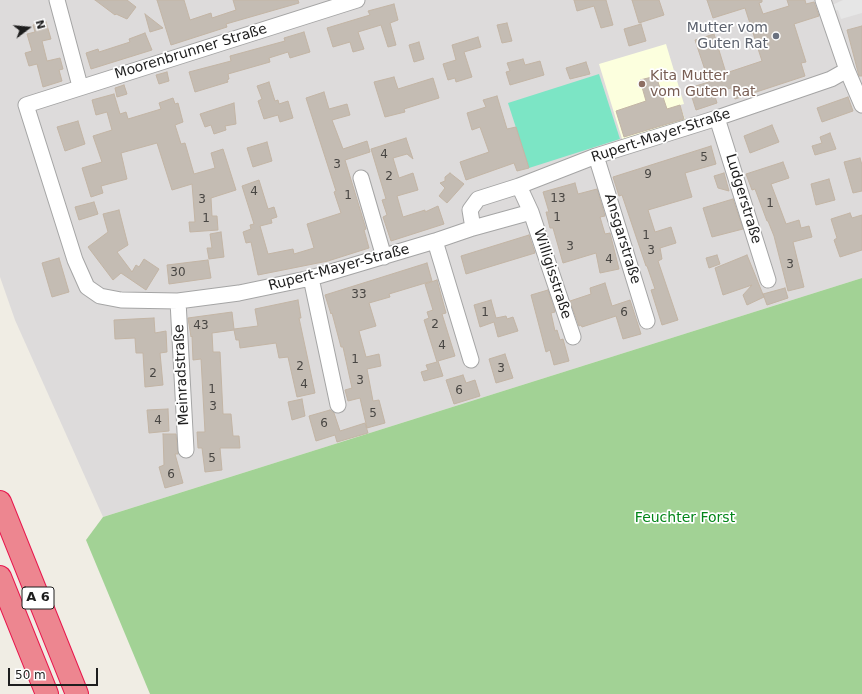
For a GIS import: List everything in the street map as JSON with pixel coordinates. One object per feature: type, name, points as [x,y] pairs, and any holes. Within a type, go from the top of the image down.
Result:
[{"type":"highway","name":"A 6","points":[[0,502],[77,694]]},
{"type":"highway","name":"A 6","points":[[0,577],[47,694]]},
{"type":"street","points":[[57,0],[80,86]]},
{"type":"street","name":"Moorenbrunner Straße","points":[[26,105],[80,86],[170,60],[357,0]]},
{"type":"street","points":[[824,0],[847,70],[862,105]]},
{"type":"street","name":"Rupert-Mayer-Straße","points":[[473,228],[470,210],[478,199],[520,186],[596,156],[717,118],[831,79],[847,70]]},
{"type":"street","name":"Rupert-Mayer-Straße","points":[[26,105],[75,260],[87,287],[100,296],[121,300],[178,301],[239,293],[311,278],[384,257],[473,228],[531,212]]},
{"type":"street","name":"Ludgerstraße","points":[[717,118],[768,280]]},
{"type":"street","name":"Ansgarstraße","points":[[596,156],[647,321]]},
{"type":"street","points":[[361,178],[384,257]]},
{"type":"street","points":[[520,186],[531,212]]},
{"type":"street","name":"Willigisstraße","points":[[531,212],[573,337]]},
{"type":"street","points":[[435,241],[471,360]]},
{"type":"street","points":[[311,278],[338,405]]},
{"type":"street","name":"Meinradstraße","points":[[178,301],[186,450]]},
{"type":"shaded area","points":[[0,0],[862,0],[862,278],[103,517],[15,320],[0,277]]},
{"type":"shaded area","points":[[843,0],[862,0],[862,13],[841,19],[838,10],[834,11],[832,5]]},
{"type":"shaded area","name":"Kita Mutter vom Guten Rat","points":[[666,44],[684,104],[680,105],[686,122],[623,142],[599,64]]},
{"type":"green space","points":[[599,74],[620,139],[529,168],[508,103]]},
{"type":"green space","name":"Feuchter Forst","points":[[862,278],[862,694],[150,694],[86,540],[103,517]]},
{"type":"building","points":[[95,0],[127,0],[136,7],[127,19],[116,14],[115,15]]},
{"type":"building","points":[[157,0],[184,0],[190,20],[211,13],[212,18],[236,10],[233,0],[298,0],[299,3],[226,24],[227,27],[171,45]]},
{"type":"building","points":[[574,0],[606,0],[613,25],[601,28],[594,6],[577,11]]},
{"type":"building","points":[[632,0],[659,0],[664,15],[639,23]]},
{"type":"building","points":[[707,0],[762,0],[762,2],[759,3],[763,14],[789,6],[787,0],[805,0],[806,4],[814,2],[819,16],[794,24],[806,62],[801,63],[805,76],[735,99],[731,88],[714,93],[717,103],[696,110],[689,88],[709,82],[695,40],[714,34],[726,73],[762,61],[745,8],[713,18]]},
{"type":"building","points":[[394,4],[398,20],[390,23],[396,45],[388,47],[381,25],[358,32],[364,49],[353,52],[350,42],[333,47],[327,28],[370,15],[368,11]]},
{"type":"building","points":[[145,14],[163,28],[150,32]]},
{"type":"building","points":[[46,22],[51,39],[42,41],[47,61],[60,58],[63,69],[59,70],[62,81],[43,87],[37,64],[29,66],[25,53],[32,51],[27,34],[35,32],[33,25]]},
{"type":"building","points":[[507,23],[512,41],[502,43],[497,25]]},
{"type":"building","points":[[641,24],[646,41],[629,46],[624,29]]},
{"type":"building","points":[[862,26],[862,76],[859,76],[847,30]]},
{"type":"building","points":[[304,32],[310,52],[290,58],[288,52],[269,58],[270,62],[228,74],[228,82],[195,92],[189,72],[231,61],[230,56],[285,41],[284,38]]},
{"type":"building","points":[[145,33],[152,50],[91,69],[86,53],[98,49],[99,52],[130,42],[129,39]]},
{"type":"building","points":[[478,37],[481,47],[464,52],[472,77],[456,82],[455,78],[448,80],[443,64],[456,60],[452,45]]},
{"type":"building","points":[[419,42],[424,59],[414,62],[409,45]]},
{"type":"building","points":[[523,59],[525,65],[540,61],[544,75],[510,85],[506,72],[510,71],[507,63]]},
{"type":"building","points":[[586,62],[590,74],[570,79],[566,68]]},
{"type":"building","points":[[167,72],[169,81],[159,84],[156,75]]},
{"type":"building","points":[[656,76],[667,109],[680,105],[684,119],[624,137],[616,111],[646,101],[640,80]]},
{"type":"building","points":[[394,77],[398,89],[433,78],[439,98],[404,109],[405,112],[385,117],[374,82]]},
{"type":"building","points":[[269,82],[275,101],[278,100],[279,104],[288,101],[293,118],[280,122],[278,115],[264,119],[258,101],[262,99],[257,86]]},
{"type":"building","points":[[124,85],[127,94],[117,97],[115,88]]},
{"type":"building","points":[[324,92],[329,109],[347,104],[350,115],[332,120],[343,149],[367,141],[370,152],[345,160],[366,229],[364,230],[369,248],[328,261],[258,275],[251,242],[246,243],[243,232],[251,229],[250,225],[254,224],[242,186],[259,180],[268,209],[274,207],[277,217],[271,219],[272,223],[260,226],[268,254],[293,249],[294,254],[314,248],[307,224],[341,213],[334,192],[336,191],[306,98]]},
{"type":"building","points":[[114,94],[120,114],[126,112],[128,119],[161,109],[159,103],[173,98],[175,104],[178,103],[183,122],[175,125],[181,144],[185,143],[194,174],[215,168],[211,153],[223,149],[236,190],[211,198],[212,216],[217,216],[218,230],[190,232],[189,222],[195,222],[192,184],[172,190],[157,143],[121,153],[127,179],[101,186],[103,193],[91,197],[82,168],[102,162],[93,136],[112,130],[107,112],[96,115],[92,100]]},
{"type":"building","points":[[497,96],[507,129],[516,127],[529,168],[517,171],[514,163],[466,180],[460,162],[489,152],[480,127],[472,130],[467,113],[486,107],[483,100]]},
{"type":"building","points":[[848,97],[853,111],[822,122],[817,108]]},
{"type":"building","points":[[234,103],[236,124],[225,126],[226,130],[214,134],[211,125],[205,127],[200,114]]},
{"type":"building","points":[[78,121],[85,144],[65,151],[57,127]]},
{"type":"building","points":[[772,125],[779,142],[750,153],[744,136]]},
{"type":"building","points":[[830,133],[836,149],[815,155],[812,146],[822,143],[820,137]]},
{"type":"building","points":[[406,138],[413,159],[407,154],[393,158],[399,178],[413,173],[418,190],[397,196],[403,217],[425,210],[425,212],[438,206],[444,224],[391,241],[383,217],[387,215],[382,200],[386,199],[371,149]]},
{"type":"building","points":[[267,142],[272,161],[253,167],[247,148]]},
{"type":"building","points":[[711,146],[716,164],[685,173],[692,197],[648,210],[655,232],[671,227],[676,243],[660,248],[662,259],[658,261],[678,320],[662,325],[651,290],[655,289],[622,195],[619,196],[613,177]]},
{"type":"building","points":[[860,158],[862,165],[862,191],[853,193],[844,162]]},
{"type":"building","points":[[783,162],[789,178],[771,184],[786,224],[799,220],[801,228],[809,226],[812,237],[793,242],[804,287],[788,291],[774,236],[755,189],[752,190],[746,174]]},
{"type":"building","points":[[450,173],[464,184],[447,203],[439,196],[445,188],[440,183],[445,181],[445,177]]},
{"type":"building","points":[[724,173],[729,191],[718,188],[714,176]]},
{"type":"building","points":[[829,179],[835,200],[816,205],[811,184]]},
{"type":"building","points":[[575,183],[578,194],[597,189],[605,216],[600,217],[605,234],[610,233],[619,269],[600,273],[596,253],[563,263],[553,228],[550,228],[546,212],[549,212],[543,192]]},
{"type":"building","points":[[733,199],[743,229],[712,237],[703,208]]},
{"type":"building","points":[[94,202],[98,214],[79,220],[75,207]]},
{"type":"building","points":[[119,210],[128,245],[117,252],[132,272],[136,265],[139,267],[144,259],[159,269],[146,290],[121,273],[113,280],[88,247],[108,232],[103,214]]},
{"type":"building","points":[[850,213],[852,218],[862,215],[862,250],[840,257],[834,240],[837,238],[831,219]]},
{"type":"building","points":[[221,232],[224,257],[209,259],[207,248],[212,248],[210,234]]},
{"type":"building","points":[[529,235],[535,253],[466,274],[461,256]]},
{"type":"building","points":[[717,255],[720,264],[709,268],[706,258]]},
{"type":"building","points":[[747,255],[764,297],[747,305],[743,295],[752,285],[723,295],[715,268]]},
{"type":"building","points":[[59,258],[69,292],[52,297],[42,263]]},
{"type":"building","points":[[208,260],[211,278],[169,284],[167,265]]},
{"type":"building","points":[[427,263],[432,281],[389,294],[390,297],[369,303],[376,326],[359,331],[366,357],[379,354],[381,366],[367,369],[373,401],[379,400],[385,423],[367,428],[360,398],[348,401],[345,390],[352,388],[343,347],[341,347],[332,313],[331,314],[325,295]]},
{"type":"building","points":[[437,280],[446,313],[442,314],[455,356],[438,361],[443,376],[424,381],[421,372],[428,370],[426,365],[437,362],[424,320],[429,318],[427,312],[433,310],[425,284]]},
{"type":"building","points":[[605,283],[612,306],[630,300],[641,334],[623,339],[616,316],[582,327],[581,325],[579,326],[570,301],[591,294],[590,288]]},
{"type":"building","points":[[785,288],[788,298],[767,305],[763,294]]},
{"type":"building","points":[[548,290],[555,312],[551,313],[555,331],[557,330],[560,340],[563,339],[569,361],[554,365],[550,350],[546,352],[531,295]]},
{"type":"building","points":[[298,300],[301,318],[299,318],[315,393],[297,397],[288,357],[279,358],[276,343],[240,348],[239,340],[236,340],[234,330],[212,333],[213,352],[220,352],[223,414],[231,414],[233,436],[239,436],[240,448],[220,448],[222,470],[205,472],[202,448],[198,448],[197,432],[205,432],[201,359],[193,360],[192,336],[191,337],[188,318],[232,312],[234,329],[258,326],[255,309]]},
{"type":"building","points":[[491,300],[496,318],[506,316],[507,319],[513,317],[518,331],[498,337],[494,322],[480,327],[474,305]]},
{"type":"building","points":[[154,318],[155,333],[166,331],[167,352],[160,353],[163,385],[145,387],[143,353],[136,353],[135,338],[115,339],[114,320]]},
{"type":"building","points":[[505,354],[513,378],[496,383],[489,359]]},
{"type":"building","points":[[463,375],[466,383],[475,380],[480,396],[454,404],[446,380]]},
{"type":"building","points":[[302,399],[305,416],[292,420],[288,402]]},
{"type":"building","points":[[168,409],[169,431],[149,433],[147,410]]},
{"type":"building","points":[[330,410],[334,413],[340,431],[365,423],[368,433],[337,442],[335,435],[316,441],[309,416]]},
{"type":"building","points":[[163,434],[176,434],[178,454],[175,454],[183,483],[165,488],[159,467],[164,465]]},
{"type":"place","name":"Mutter vom Guten Rat","points":[[776,36]]},
{"type":"place","name":"Kita Mutter vom Guten Rat","points":[[642,84]]}]
